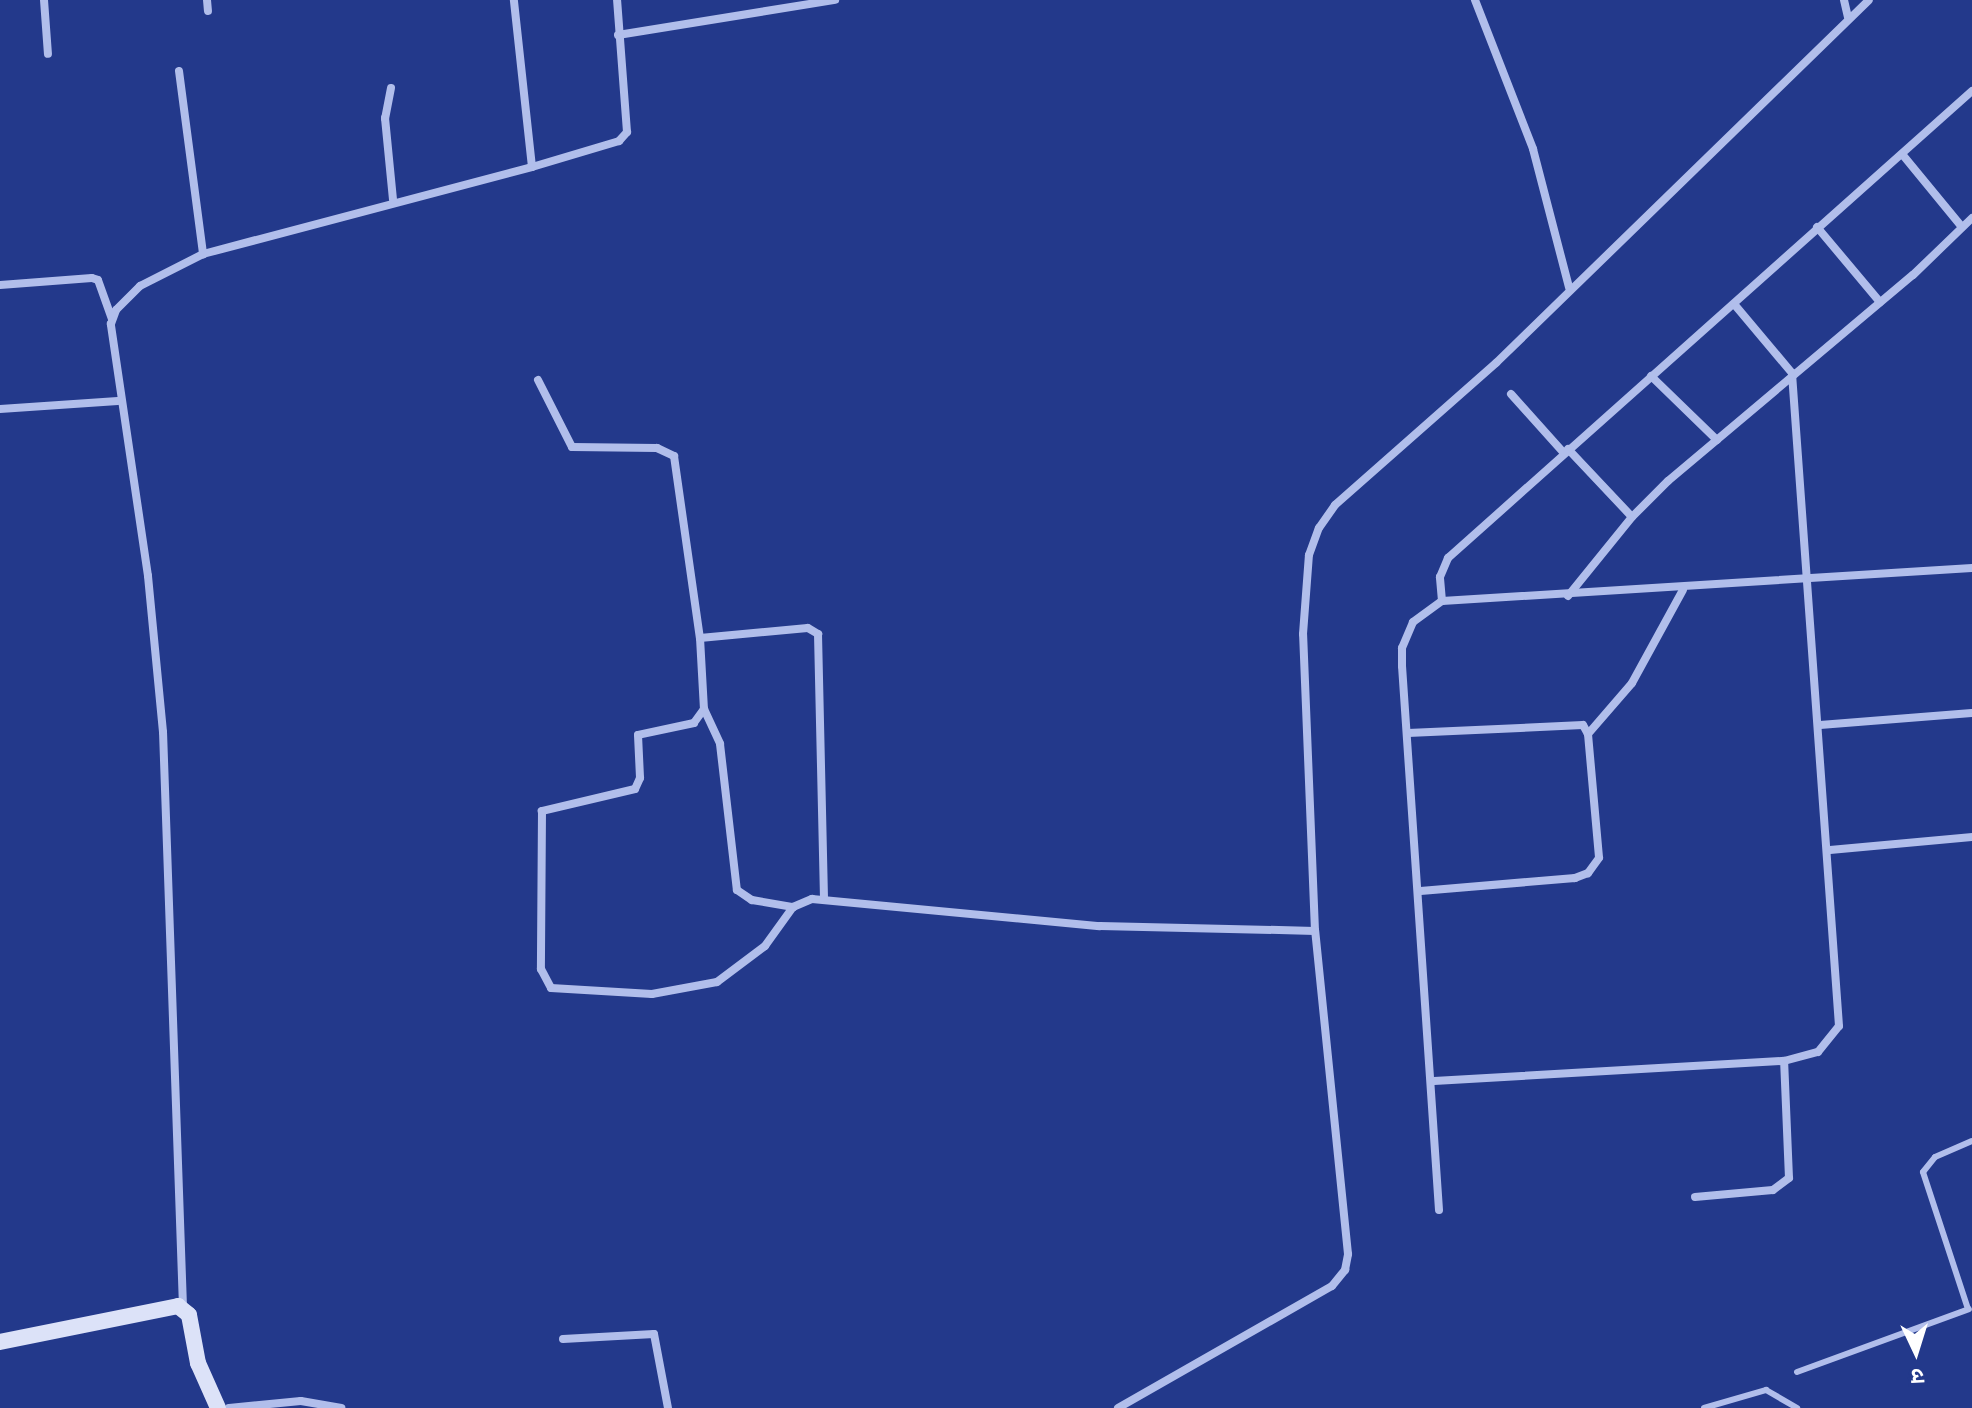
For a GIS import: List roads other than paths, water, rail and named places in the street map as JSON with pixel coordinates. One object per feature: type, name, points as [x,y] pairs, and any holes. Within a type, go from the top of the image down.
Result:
[{"type":"street","points":[[44,0],[48,54]]},
{"type":"street","points":[[207,0],[208,11]]},
{"type":"street","points":[[514,0],[532,167]]},
{"type":"street","points":[[112,319],[140,286],[203,254],[619,141],[627,132],[617,0]]},
{"type":"street","points":[[618,35],[835,0]]},
{"type":"street","points":[[1475,0],[1533,149],[1569,287]]},
{"type":"street","points":[[1844,0],[1848,17]]},
{"type":"street","points":[[1118,1408],[1290,1312],[1332,1286],[1345,1270],[1350,1238],[1315,931],[1303,634],[1309,555],[1319,528],[1335,505],[1464,394],[1569,287],[1869,0]]},
{"type":"street","points":[[179,71],[203,254]]},
{"type":"street","points":[[391,88],[385,118],[393,200]]},
{"type":"street","points":[[1442,601],[1440,577],[1448,558],[1972,91]]},
{"type":"street","points":[[1902,154],[1962,227]]},
{"type":"street","points":[[1568,596],[1632,517],[1792,373],[1880,302],[1972,218]]},
{"type":"street","points":[[1817,227],[1880,302]]},
{"type":"street","points":[[0,285],[92,278],[98,280],[112,319],[118,401],[148,576],[163,732],[183,1308],[218,1408]]},
{"type":"street","points":[[1434,1081],[1784,1061],[1818,1052],[1839,1026],[1830,850],[1792,373],[1734,304]]},
{"type":"street","points":[[1651,376],[1717,440]]},
{"type":"street","points":[[538,380],[572,447],[657,448],[674,456],[700,638],[704,709],[720,744],[737,890],[752,900],[793,907],[824,898],[1100,926],[1315,931]]},
{"type":"street","points":[[1511,394],[1632,517]]},
{"type":"street","points":[[0,409],[118,401]]},
{"type":"street","points":[[1439,1210],[1434,1081],[1402,648],[1413,622],[1442,601],[1683,590],[1972,568]]},
{"type":"street","points":[[1588,734],[1632,683],[1683,590]]},
{"type":"street","points":[[700,638],[808,628],[818,634],[824,898]]},
{"type":"street","points":[[704,709],[694,723],[638,735],[640,778],[635,789],[542,811],[543,979],[565,992],[613,995],[676,992],[717,982],[765,946],[793,907]]},
{"type":"street","points":[[1820,725],[1972,713]]},
{"type":"street","points":[[1408,733],[1580,725],[1588,734],[1599,858],[1588,873],[1421,891]]},
{"type":"street","points":[[1830,850],[1972,837]]},
{"type":"street","points":[[1695,1197],[1773,1190],[1789,1178],[1784,1061]]},
{"type":"street","points":[[0,1342],[183,1308]]},
{"type":"street","points":[[563,1339],[654,1334],[668,1408]]},
{"type":"street","points":[[229,1408],[301,1401],[341,1408]]},
{"type":"lane","points":[[1797,1372],[1970,1309],[1923,1172],[1935,1157],[1972,1141]]},
{"type":"lane","points":[[1704,1408],[1766,1390],[1797,1408]]}]
